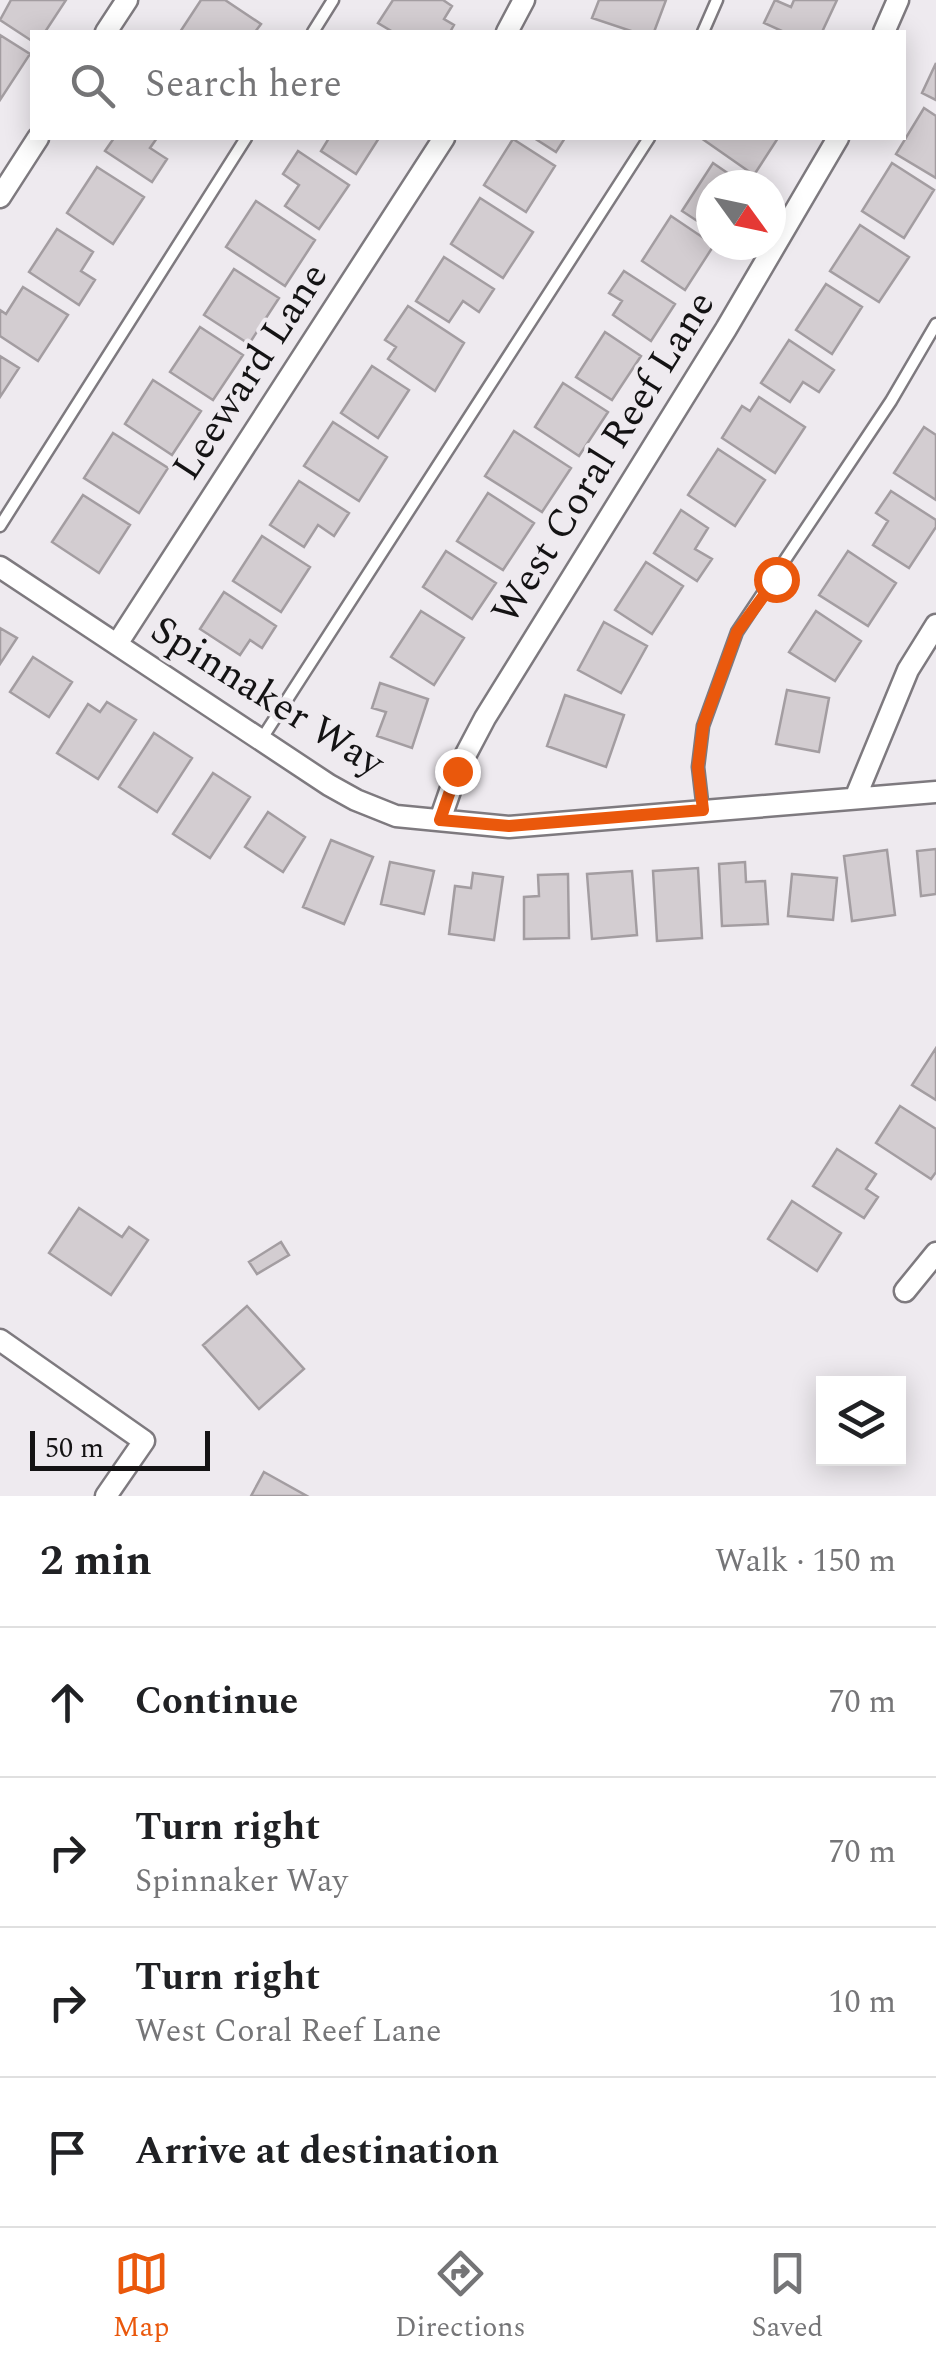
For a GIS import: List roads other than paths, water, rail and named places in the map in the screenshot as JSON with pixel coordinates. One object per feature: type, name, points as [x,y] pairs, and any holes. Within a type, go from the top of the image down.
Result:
[{"type":"street","points":[[107,30],[127,0]]},
{"type":"street","points":[[507,30],[524,0]]},
{"type":"street","points":[[885,30],[898,0]]},
{"type":"street","points":[[0,197],[37,140]]},
{"type":"street","name":"Leeward Lane","points":[[117,644],[443,140]]},
{"type":"street","name":"West Coral Reef Lane","points":[[440,820],[457,771],[484,718],[726,329],[837,140]]},
{"type":"street","name":"Spinnaker Way","points":[[0,567],[356,800],[396,816],[509,826],[936,792]]},
{"type":"street","points":[[856,796],[908,670],[936,625]]},
{"type":"street","points":[[905,1291],[932,1264]]},
{"type":"street","points":[[0,1340],[144,1441],[106,1496]]},
{"type":"lane","points":[[313,30],[333,0]]},
{"type":"lane","points":[[703,30],[717,0]]},
{"type":"lane","points":[[0,526],[245,140]]},
{"type":"lane","points":[[261,740],[649,140]]},
{"type":"lane","points":[[703,810],[698,767],[703,726],[737,632],[882,416],[936,324]]}]
